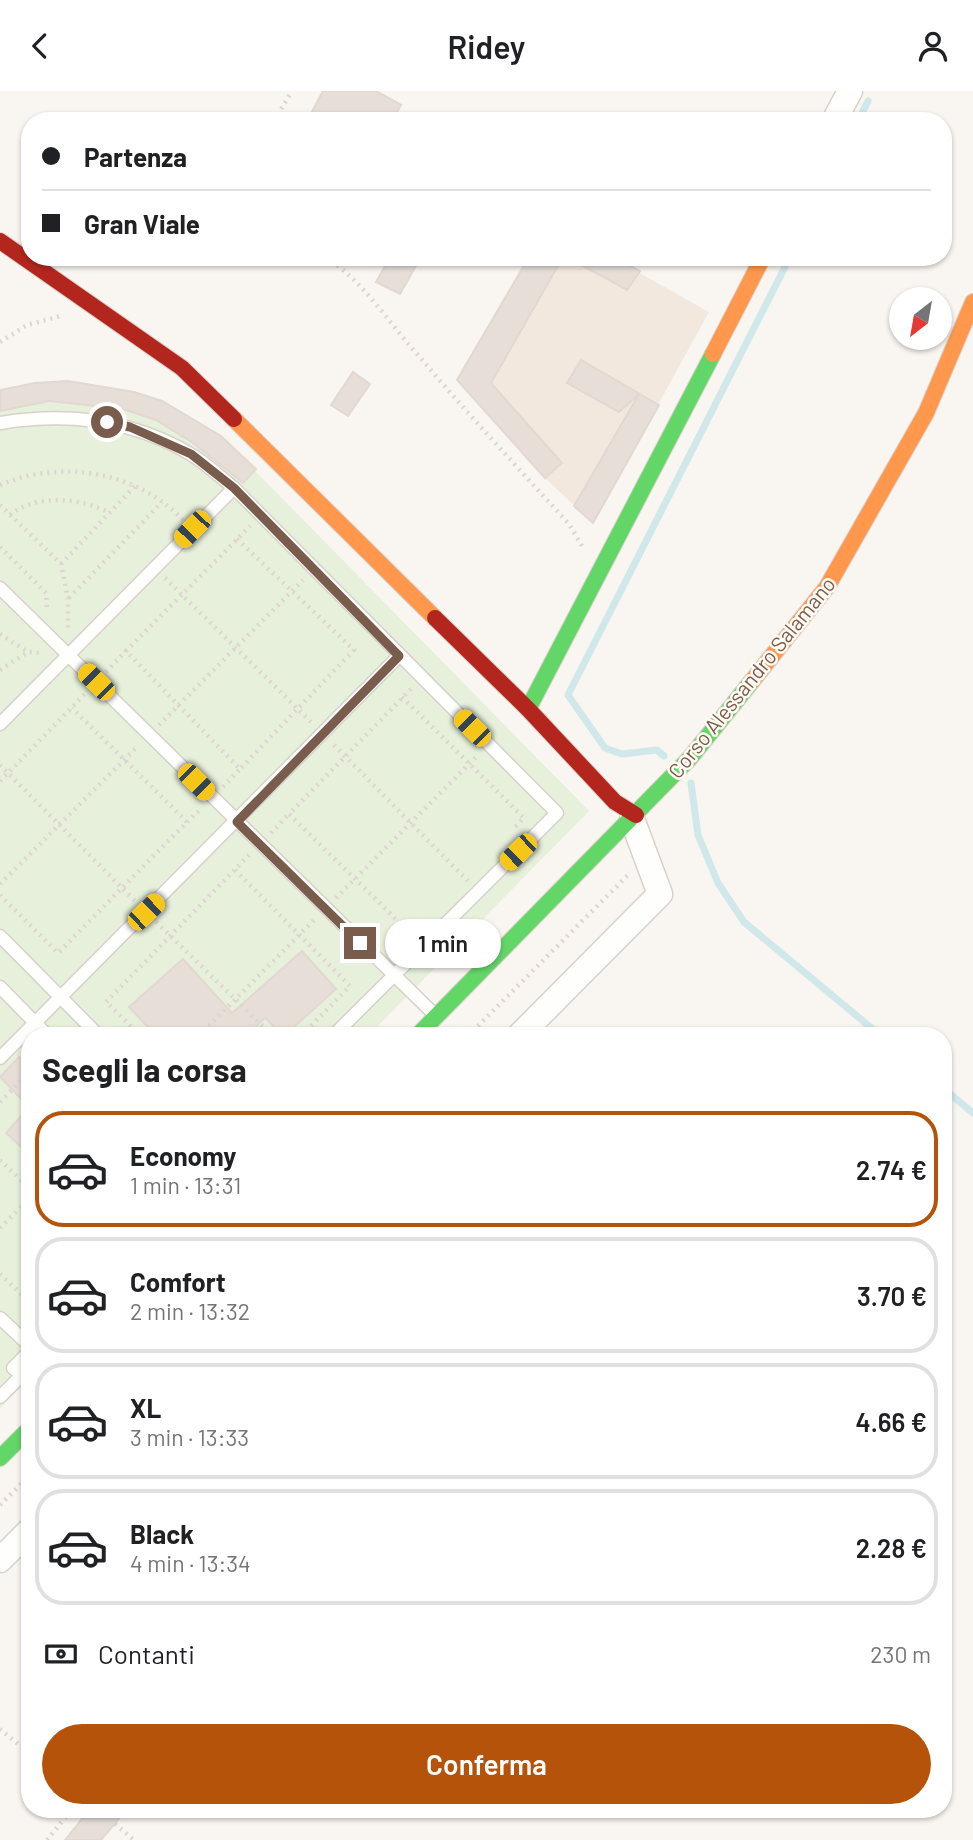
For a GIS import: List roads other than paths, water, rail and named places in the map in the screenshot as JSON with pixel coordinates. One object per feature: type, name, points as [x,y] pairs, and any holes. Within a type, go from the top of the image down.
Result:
[{"type":"street","points":[[839,112],[850,91]]},
{"type":"street","points":[[0,241],[21,256]]},
{"type":"street","points":[[36,266],[182,368],[634,817],[660,894],[528,1027]]},
{"type":"street","points":[[528,709],[758,266]]},
{"type":"street","name":"Corso Alessandro Salamano","points":[[425,1027],[690,758],[827,587],[926,413],[973,302]]},
{"type":"street","points":[[0,1458],[21,1437]]},
{"type":"street","points":[[0,1560],[21,1539]]},
{"type":"lane","points":[[0,423],[36,417],[83,417],[130,427],[191,454],[234,488],[557,813],[342,1027]]},
{"type":"lane","points":[[0,724],[234,488]]},
{"type":"lane","points":[[0,588],[436,1016]]},
{"type":"lane","points":[[31,1027],[399,656]]},
{"type":"lane","points":[[0,936],[90,1027]]},
{"type":"lane","points":[[0,987],[42,1027]]},
{"type":"lane","points":[[0,1058],[21,1037]]},
{"type":"lane","points":[[0,1318],[21,1340]]},
{"type":"lane","points":[[21,1359],[13,1368],[21,1374]]},
{"type":"lane","points":[[0,1397],[21,1376]]},
{"type":"waterway","points":[[862,112],[868,101]]},
{"type":"waterway","points":[[664,756],[657,750],[622,754],[605,748],[568,695],[785,266]]},
{"type":"waterway","points":[[691,783],[698,835],[718,883],[744,922],[870,1027]]},
{"type":"waterway","points":[[952,1096],[973,1113]]}]
